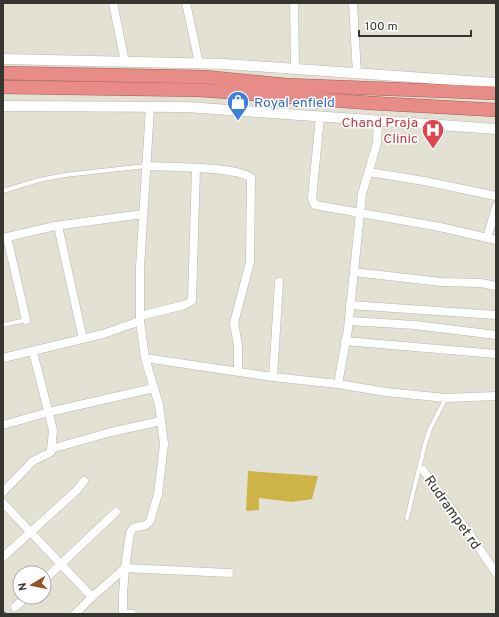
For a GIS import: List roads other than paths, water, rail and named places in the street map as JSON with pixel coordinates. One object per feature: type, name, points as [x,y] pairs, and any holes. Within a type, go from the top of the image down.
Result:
[{"type":"highway","points":[[3,73],[205,77],[286,85],[496,93]]},
{"type":"highway","points":[[3,87],[200,90],[370,103],[496,110]]},
{"type":"street","points":[[113,3],[125,62]]},
{"type":"street","points":[[186,3],[198,63]]},
{"type":"street","points":[[294,3],[295,69]]},
{"type":"street","points":[[354,3],[357,74]]},
{"type":"street","points":[[3,59],[198,63],[496,83]]},
{"type":"street","points":[[3,106],[187,107],[496,129]]},
{"type":"street","points":[[126,614],[122,603],[130,533],[133,528],[146,525],[150,521],[158,494],[164,444],[159,405],[144,358],[140,318],[140,268],[150,107]]},
{"type":"street","points":[[320,117],[312,198],[313,202],[317,206],[440,227],[496,240]]},
{"type":"street","points":[[338,384],[349,321],[362,194],[377,143],[378,121]]},
{"type":"street","points":[[146,166],[219,169],[244,174],[249,176],[252,180],[250,262],[234,323],[238,346],[238,371]]},
{"type":"street","points":[[3,358],[103,334],[140,318],[184,305],[192,301],[196,168]]},
{"type":"street","points":[[369,172],[452,186],[496,196]]},
{"type":"street","points":[[487,238],[496,207]]},
{"type":"street","points":[[26,320],[5,238],[58,226],[143,214]]},
{"type":"street","points":[[58,226],[83,339]]},
{"type":"street","points":[[354,272],[441,282],[481,283],[496,286]]},
{"type":"street","points":[[273,377],[279,282]]},
{"type":"street","points":[[350,305],[496,315]]},
{"type":"street","points":[[349,321],[415,325],[496,335]]},
{"type":"street","points":[[345,341],[496,354]]},
{"type":"street","points":[[33,352],[54,430],[52,449]]},
{"type":"street","points":[[144,358],[273,377],[338,384],[386,392],[446,398],[496,396]]},
{"type":"street","points":[[3,425],[49,412],[154,388]]},
{"type":"street","points":[[3,492],[33,461],[51,452],[52,449],[98,435],[161,421]]},
{"type":"street","name":"Rudrampet rd","points":[[423,470],[470,533],[496,573]]},
{"type":"street","points":[[3,557],[77,490],[84,481]]},
{"type":"street","points":[[3,503],[92,597]]},
{"type":"street","points":[[52,572],[116,512]]},
{"type":"street","points":[[75,614],[125,568],[229,572]]},
{"type":"lane","points":[[3,191],[39,180],[146,166]]},
{"type":"lane","points":[[3,325],[26,320]]},
{"type":"lane","points":[[407,518],[425,444],[430,429],[446,398]]},
{"type":"waterway","points":[[3,611],[6,614]]},
{"type":"place","name":"Royal enfield","points":[[238,122]]},
{"type":"place","name":"Chand Praja Clinic","points":[[433,150]]}]
